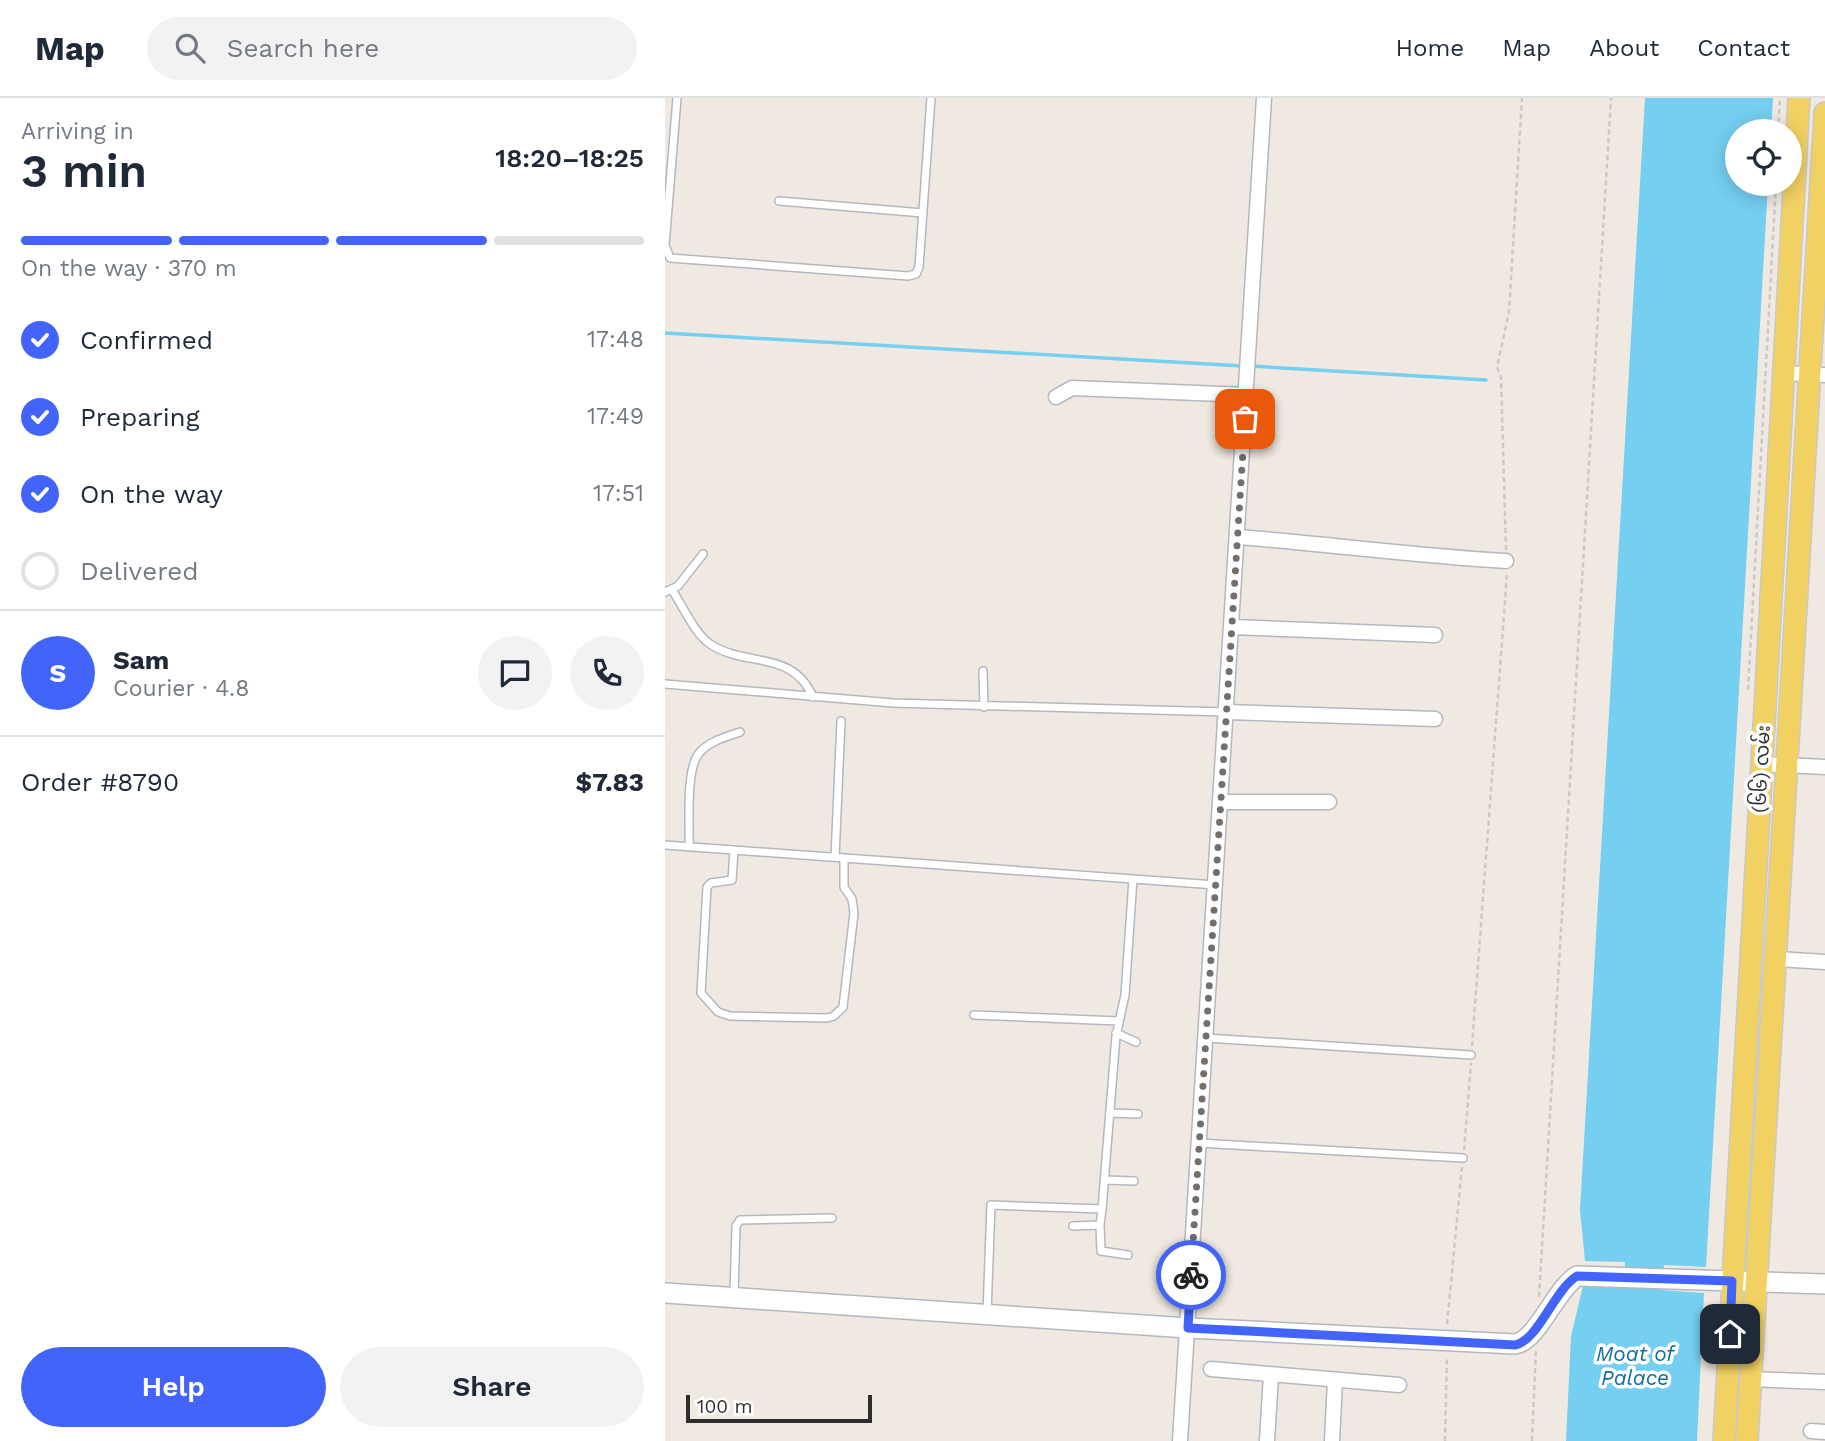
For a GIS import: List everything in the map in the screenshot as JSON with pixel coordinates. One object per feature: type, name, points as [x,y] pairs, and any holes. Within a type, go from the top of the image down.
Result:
[{"type":"main road","name":"(၆၆) လမ်း","points":[[1724,1441],[1799,98]]},
{"type":"main road","name":"(၆၆) လမ်း","points":[[1747,1441],[1788,765],[1817,375],[1825,113]]},
{"type":"street","points":[[1181,1441],[1264,98]]},
{"type":"street","points":[[1783,373],[1817,375]]},
{"type":"street","points":[[1056,397],[1072,388],[1247,395]]},
{"type":"street","points":[[1238,537],[1346,545],[1437,557],[1507,561]]},
{"type":"street","points":[[1232,627],[1435,635]]},
{"type":"street","points":[[1227,712],[1435,719]]},
{"type":"street","points":[[1761,764],[1825,767]]},
{"type":"street","points":[[1221,802],[1329,803]]},
{"type":"street","points":[[1778,959],[1825,961]]},
{"type":"street","points":[[665,1293],[1188,1328],[1519,1344],[1536,1327],[1572,1278],[1599,1275],[1825,1284]]},
{"type":"street","points":[[1211,1369],[1399,1385]]},
{"type":"street","points":[[1267,1441],[1271,1375]]},
{"type":"street","points":[[1751,1378],[1825,1381]]},
{"type":"street","points":[[1332,1441],[1335,1381]]},
{"type":"lane","points":[[677,98],[665,245],[670,258],[912,276],[919,267],[931,98]]},
{"type":"lane","points":[[779,201],[923,213]]},
{"type":"lane","points":[[703,554],[669,591],[707,642],[721,649],[792,670],[808,685],[813,697]]},
{"type":"lane","points":[[983,671],[984,707]]},
{"type":"lane","points":[[665,684],[813,697],[984,707],[1227,712]]},
{"type":"lane","points":[[835,857],[841,721]]},
{"type":"lane","points":[[689,846],[691,776],[695,761],[709,745],[740,732]]},
{"type":"lane","points":[[665,845],[1216,885]]},
{"type":"lane","points":[[734,850],[732,880],[711,883],[707,887],[701,993],[718,1012],[730,1016],[827,1018],[843,1007],[854,913],[852,899],[844,887],[844,858]]},
{"type":"lane","points":[[1128,1255],[1101,1251],[1100,1226],[1116,1033],[1125,995],[1133,879]]},
{"type":"lane","points":[[974,1015],[1118,1021]]},
{"type":"lane","points":[[1116,1033],[1136,1042]]},
{"type":"lane","points":[[1206,1038],[1471,1055]]},
{"type":"lane","points":[[1110,1113],[1138,1114]]},
{"type":"lane","points":[[1199,1143],[1329,1153],[1463,1158]]},
{"type":"lane","points":[[1105,1180],[1134,1181]]},
{"type":"lane","points":[[987,1315],[991,1205],[1103,1209]]},
{"type":"lane","points":[[734,1297],[736,1226],[740,1220],[832,1218]]},
{"type":"lane","points":[[1073,1226],[1100,1226]]},
{"type":"path","points":[[1445,1441],[1447,1342],[1471,1055],[1488,796],[1506,610],[1501,377],[1497,367],[1509,312],[1522,98]]},
{"type":"path","points":[[1539,1300],[1611,98]]},
{"type":"path","points":[[1779,119],[1780,98]]},
{"type":"path","points":[[1532,1441],[1536,1327]]},
{"type":"water","name":"Moat of Palace","points":[[1645,98],[1773,98],[1772,119],[1725,119],[1725,196],[1767,196],[1706,1267],[1664,1265],[1661,1290],[1704,1293],[1697,1441],[1566,1441],[1571,1336],[1583,1286],[1624,1288],[1625,1262],[1585,1261],[1580,1210]]},
{"type":"waterway","points":[[665,333],[1243,366]]},
{"type":"waterway","points":[[1251,366],[1486,380]]},
{"type":"way so far","points":[[1191,1275],[1245,419]]},
{"type":"route","points":[[1191,1275],[1188,1328],[1515,1345],[1522,1343],[1531,1334],[1572,1278],[1590,1274],[1732,1281],[1730,1334]]}]
